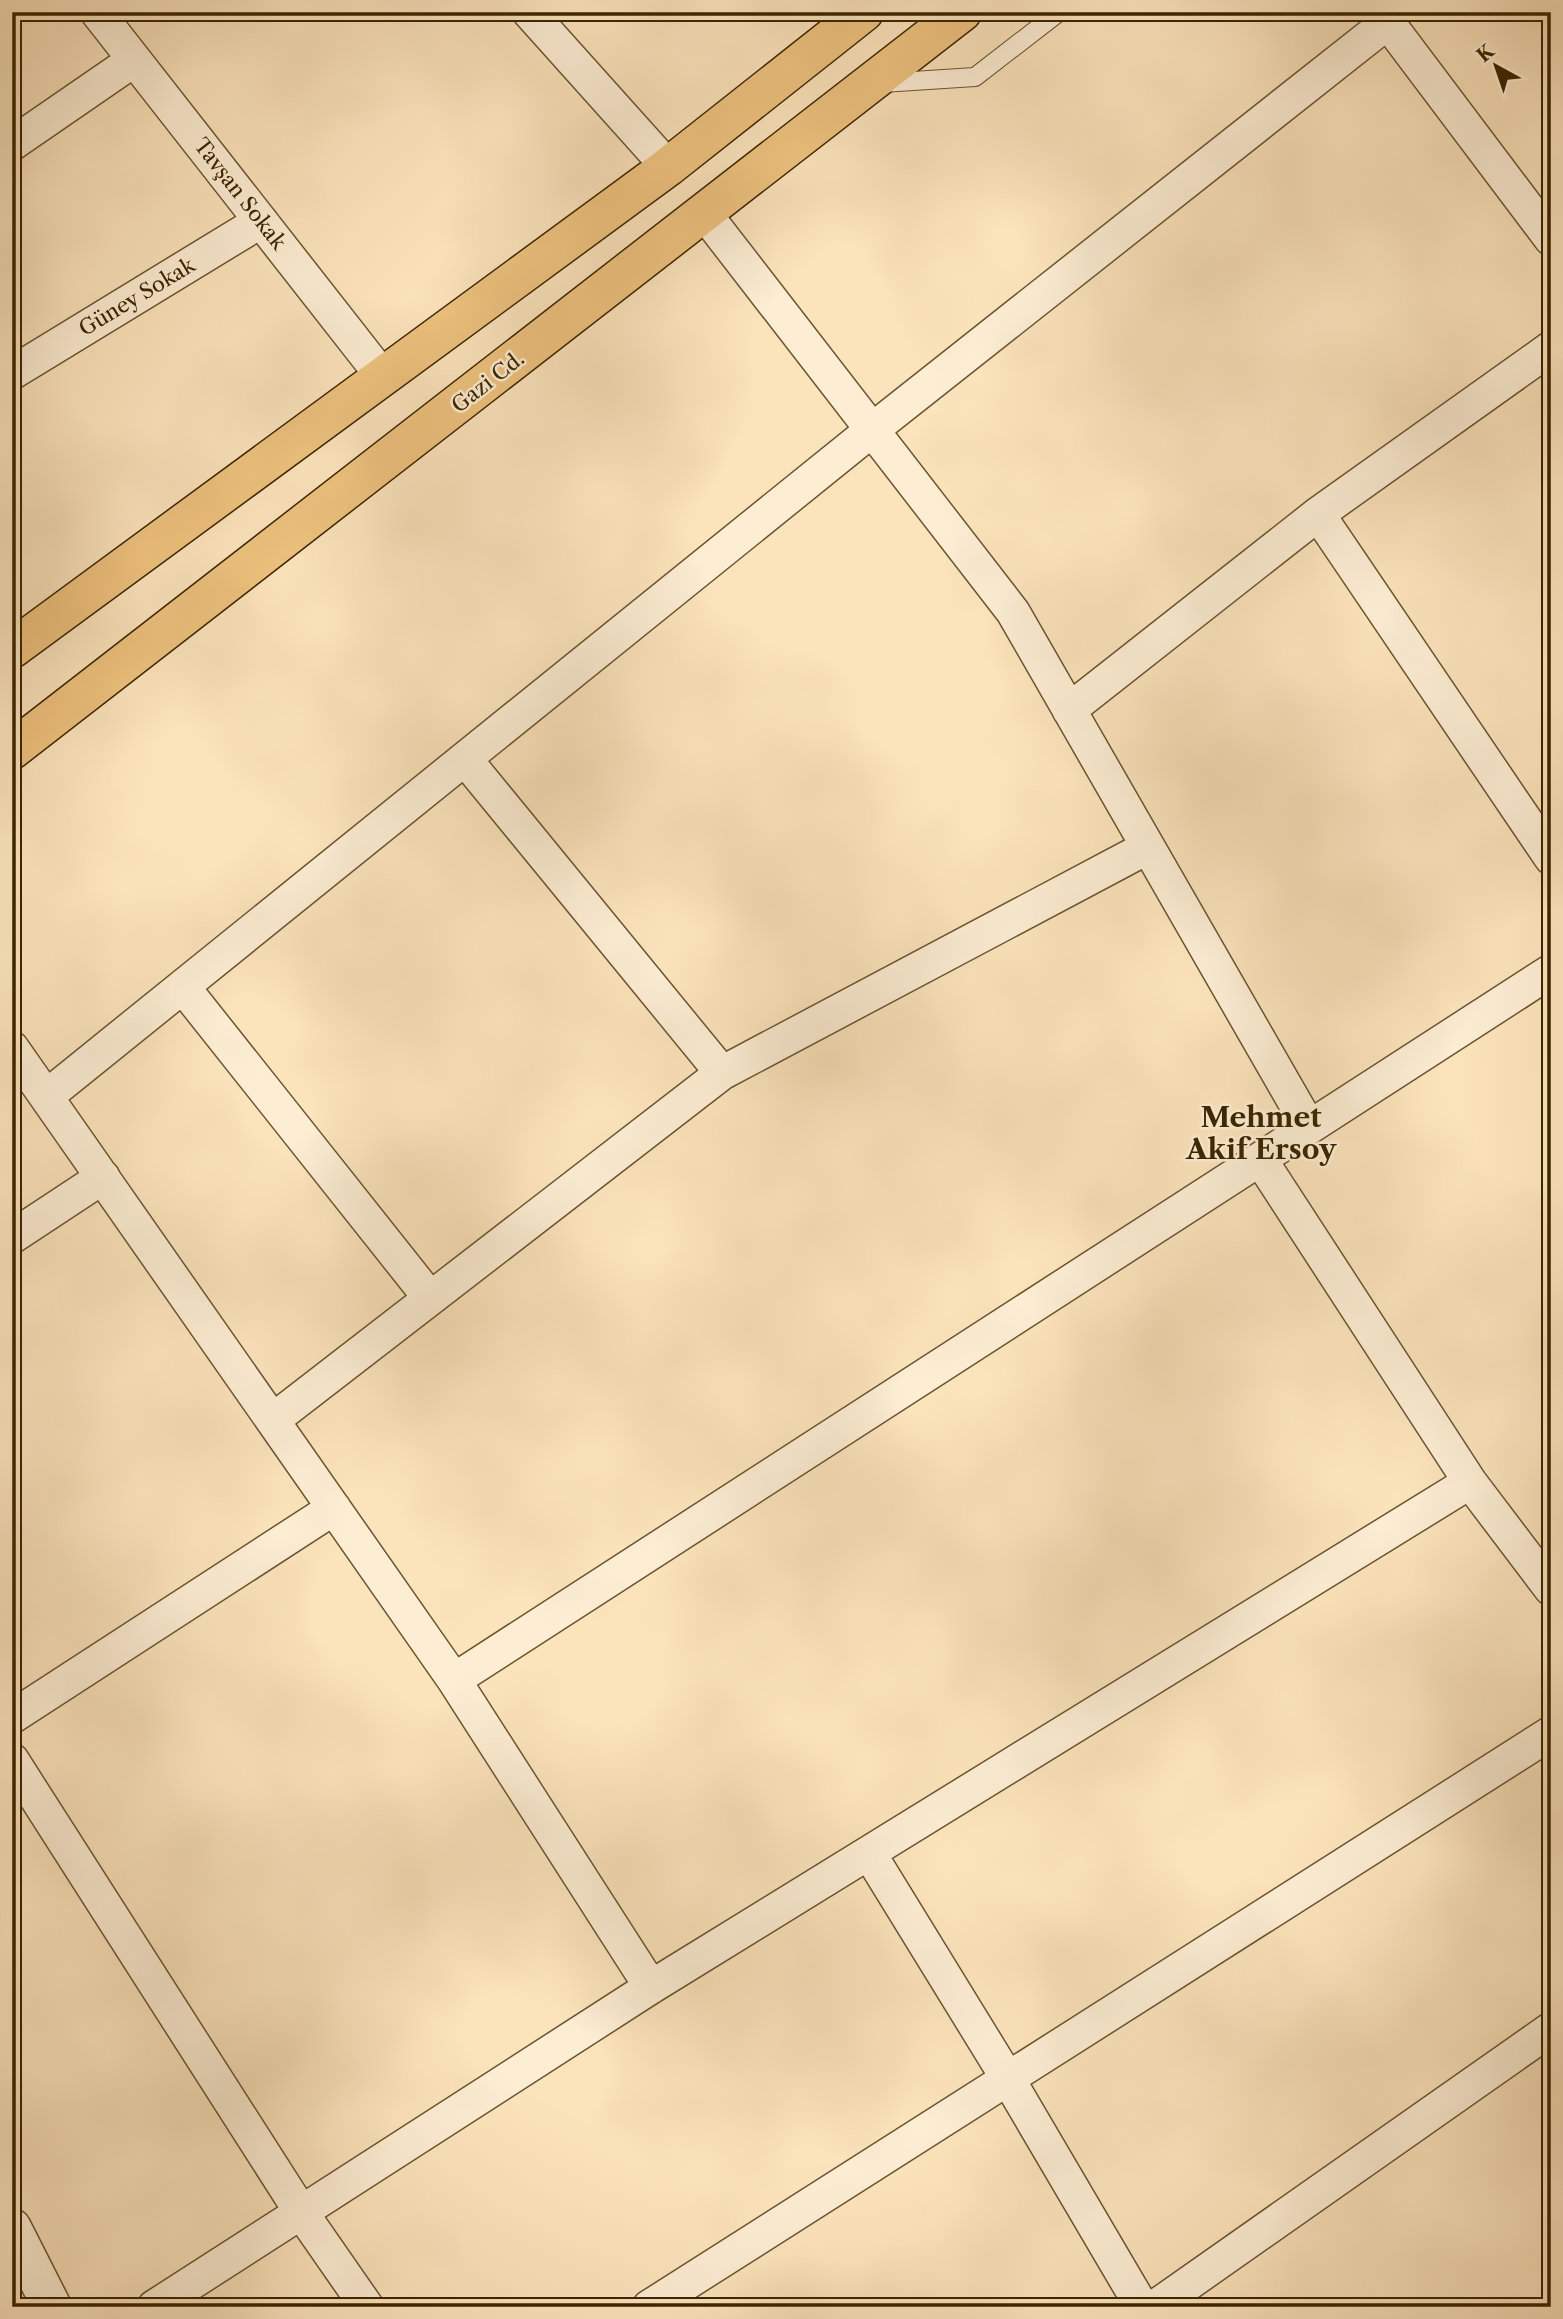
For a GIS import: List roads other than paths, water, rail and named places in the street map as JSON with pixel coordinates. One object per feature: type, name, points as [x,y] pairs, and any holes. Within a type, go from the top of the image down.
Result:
[{"type":"main road","points":[[12,649],[668,167],[864,12]]},
{"type":"main road","name":"Gazi Cd.","points":[[12,750],[962,12]]},
{"type":"street","name":"Tavşan Sokak","points":[[97,12],[383,377]]},
{"type":"street","points":[[529,12],[668,167]]},
{"type":"street","points":[[47,1096],[1384,17],[1551,239]]},
{"type":"street","points":[[12,144],[134,60]]},
{"type":"street","points":[[705,214],[1013,611],[1309,1127]]},
{"type":"street","name":"Güney Sokak","points":[[12,373],[261,221]]},
{"type":"street","points":[[1069,710],[1318,514],[1551,348]]},
{"type":"street","points":[[1318,514],[1551,858]]},
{"type":"street","points":[[465,759],[722,1073]]},
{"type":"street","points":[[273,1420],[722,1073],[1148,847]]},
{"type":"street","points":[[454,1680],[1551,971]]},
{"type":"street","points":[[183,987],[430,1298]]},
{"type":"street","points":[[12,1048],[454,1680],[651,1987]]},
{"type":"street","points":[[1260,1159],[1470,1482],[1551,1589]]},
{"type":"street","points":[[12,1237],[103,1177]]},
{"type":"street","points":[[154,2307],[651,1987],[1470,1482]]},
{"type":"street","points":[[12,1717],[334,1508]]},
{"type":"street","points":[[649,2307],[1551,1733]]},
{"type":"street","points":[[12,1760],[301,2212],[367,2307]]},
{"type":"street","points":[[869,1853],[1008,2079],[1142,2307]]},
{"type":"street","points":[[1155,2307],[1551,2029]]},
{"type":"street","points":[[12,2228],[52,2307]]},
{"type":"lane","points":[[871,84],[975,78],[1059,12]]},
{"type":"district","name":"Mehmet Akif Ersoy","points":[[1261,1133]]}]
